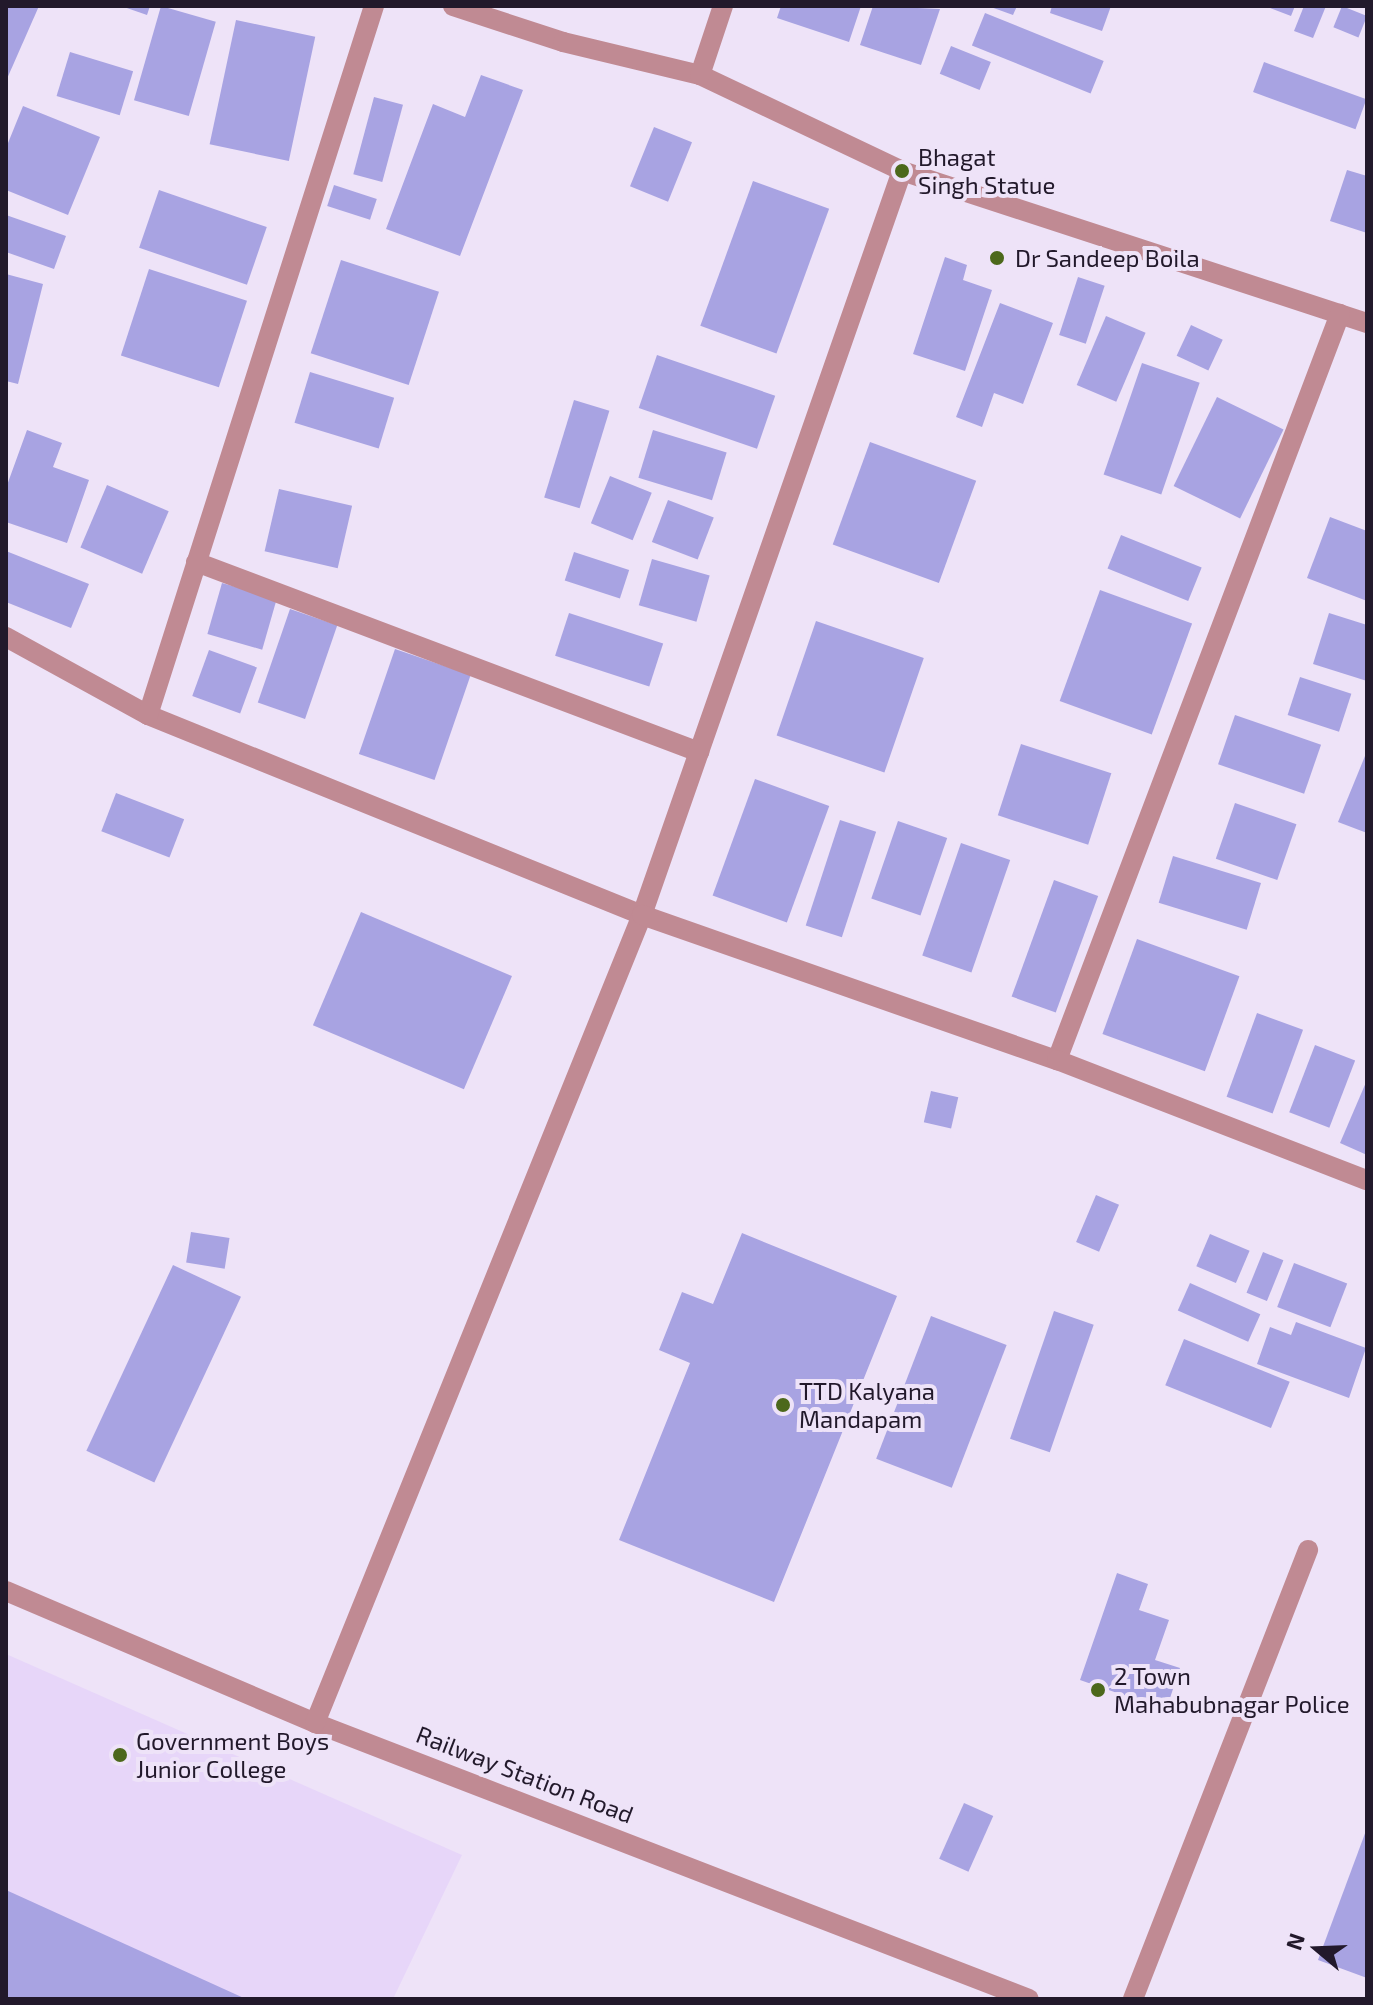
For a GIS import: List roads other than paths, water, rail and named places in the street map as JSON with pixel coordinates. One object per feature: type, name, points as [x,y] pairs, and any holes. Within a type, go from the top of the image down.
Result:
[{"type":"street","points":[[148,715],[374,6]]},
{"type":"street","points":[[453,6],[563,42],[700,75],[902,171],[1367,323]]},
{"type":"street","points":[[700,75],[723,6]]},
{"type":"street","points":[[315,1723],[642,915],[902,171]]},
{"type":"street","points":[[1057,1060],[1340,314]]},
{"type":"street","points":[[196,562],[699,752]]},
{"type":"street","points":[[6,637],[148,715],[642,915],[1057,1060],[1367,1180]]},
{"type":"street","points":[[1133,1999],[1308,1550]]},
{"type":"street","name":"Railway Station Road","points":[[6,1591],[315,1723],[1029,1999]]},
{"type":"place","name":"Bhagat Singh Statue","points":[[902,171]]},
{"type":"place","name":"Dr Sandeep Boila","points":[[997,258]]},
{"type":"place","name":"TTD Kalyana Mandapam","points":[[783,1405]]},
{"type":"place","name":"2 Town Mahabubnagar Police","points":[[1098,1690]]},
{"type":"place","name":"Government Boys Junior College","points":[[120,1755]]}]
